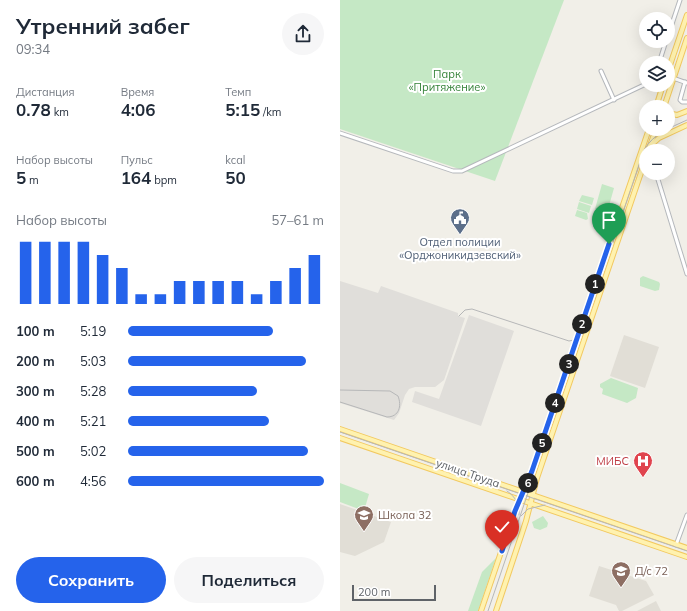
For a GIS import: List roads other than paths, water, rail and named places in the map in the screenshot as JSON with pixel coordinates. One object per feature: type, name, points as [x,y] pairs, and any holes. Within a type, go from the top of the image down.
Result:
[{"type":"main road","points":[[673,56],[687,15]]},
{"type":"main road","points":[[675,72],[687,38]]},
{"type":"main road","points":[[675,115],[687,111]]},
{"type":"main road","points":[[652,144],[659,138],[687,125]]},
{"type":"main road","points":[[481,611],[524,492],[647,136]]},
{"type":"main road","points":[[496,611],[582,346],[640,180]]},
{"type":"main road","points":[[575,344],[582,346]]},
{"type":"main road","name":"улица Труда","points":[[340,429],[687,548]]},
{"type":"main road","name":"улица Труда","points":[[340,438],[687,557]]},
{"type":"street","points":[[675,15],[680,0]]},
{"type":"street","points":[[600,71],[614,100]]},
{"type":"street","points":[[675,79],[686,83],[680,100],[682,102],[687,102]]},
{"type":"street","points":[[340,133],[453,171],[462,171],[639,88]]},
{"type":"street","points":[[658,180],[687,274]]},
{"type":"street","points":[[676,545],[687,515]]},
{"type":"tram line","points":[[488,611],[644,150],[658,135],[687,120]]},
{"type":"tram line","points":[[459,316],[465,310],[472,309],[569,341],[578,339],[583,334]]},
{"type":"tram line","points":[[340,390],[390,391],[398,396],[400,404],[397,413],[391,417],[387,417],[340,402]]},
{"type":"tram line","points":[[340,432],[687,551]]},
{"type":"tram line","points":[[507,491],[516,501],[519,508],[519,515]]},
{"type":"tram line","points":[[521,516],[528,509],[545,505]]},
{"type":"place","name":"Отдел полиции «Орджоникидзевский»","points":[[460,235]]},
{"type":"place","name":"МИБС","points":[[643,478]]},
{"type":"place","name":"Школа 32","points":[[364,532]]},
{"type":"place","name":"Д/с 72","points":[[621,588]]},
{"type":"park label","name":"Парк «Притяжение»","points":[[447,80]]}]
